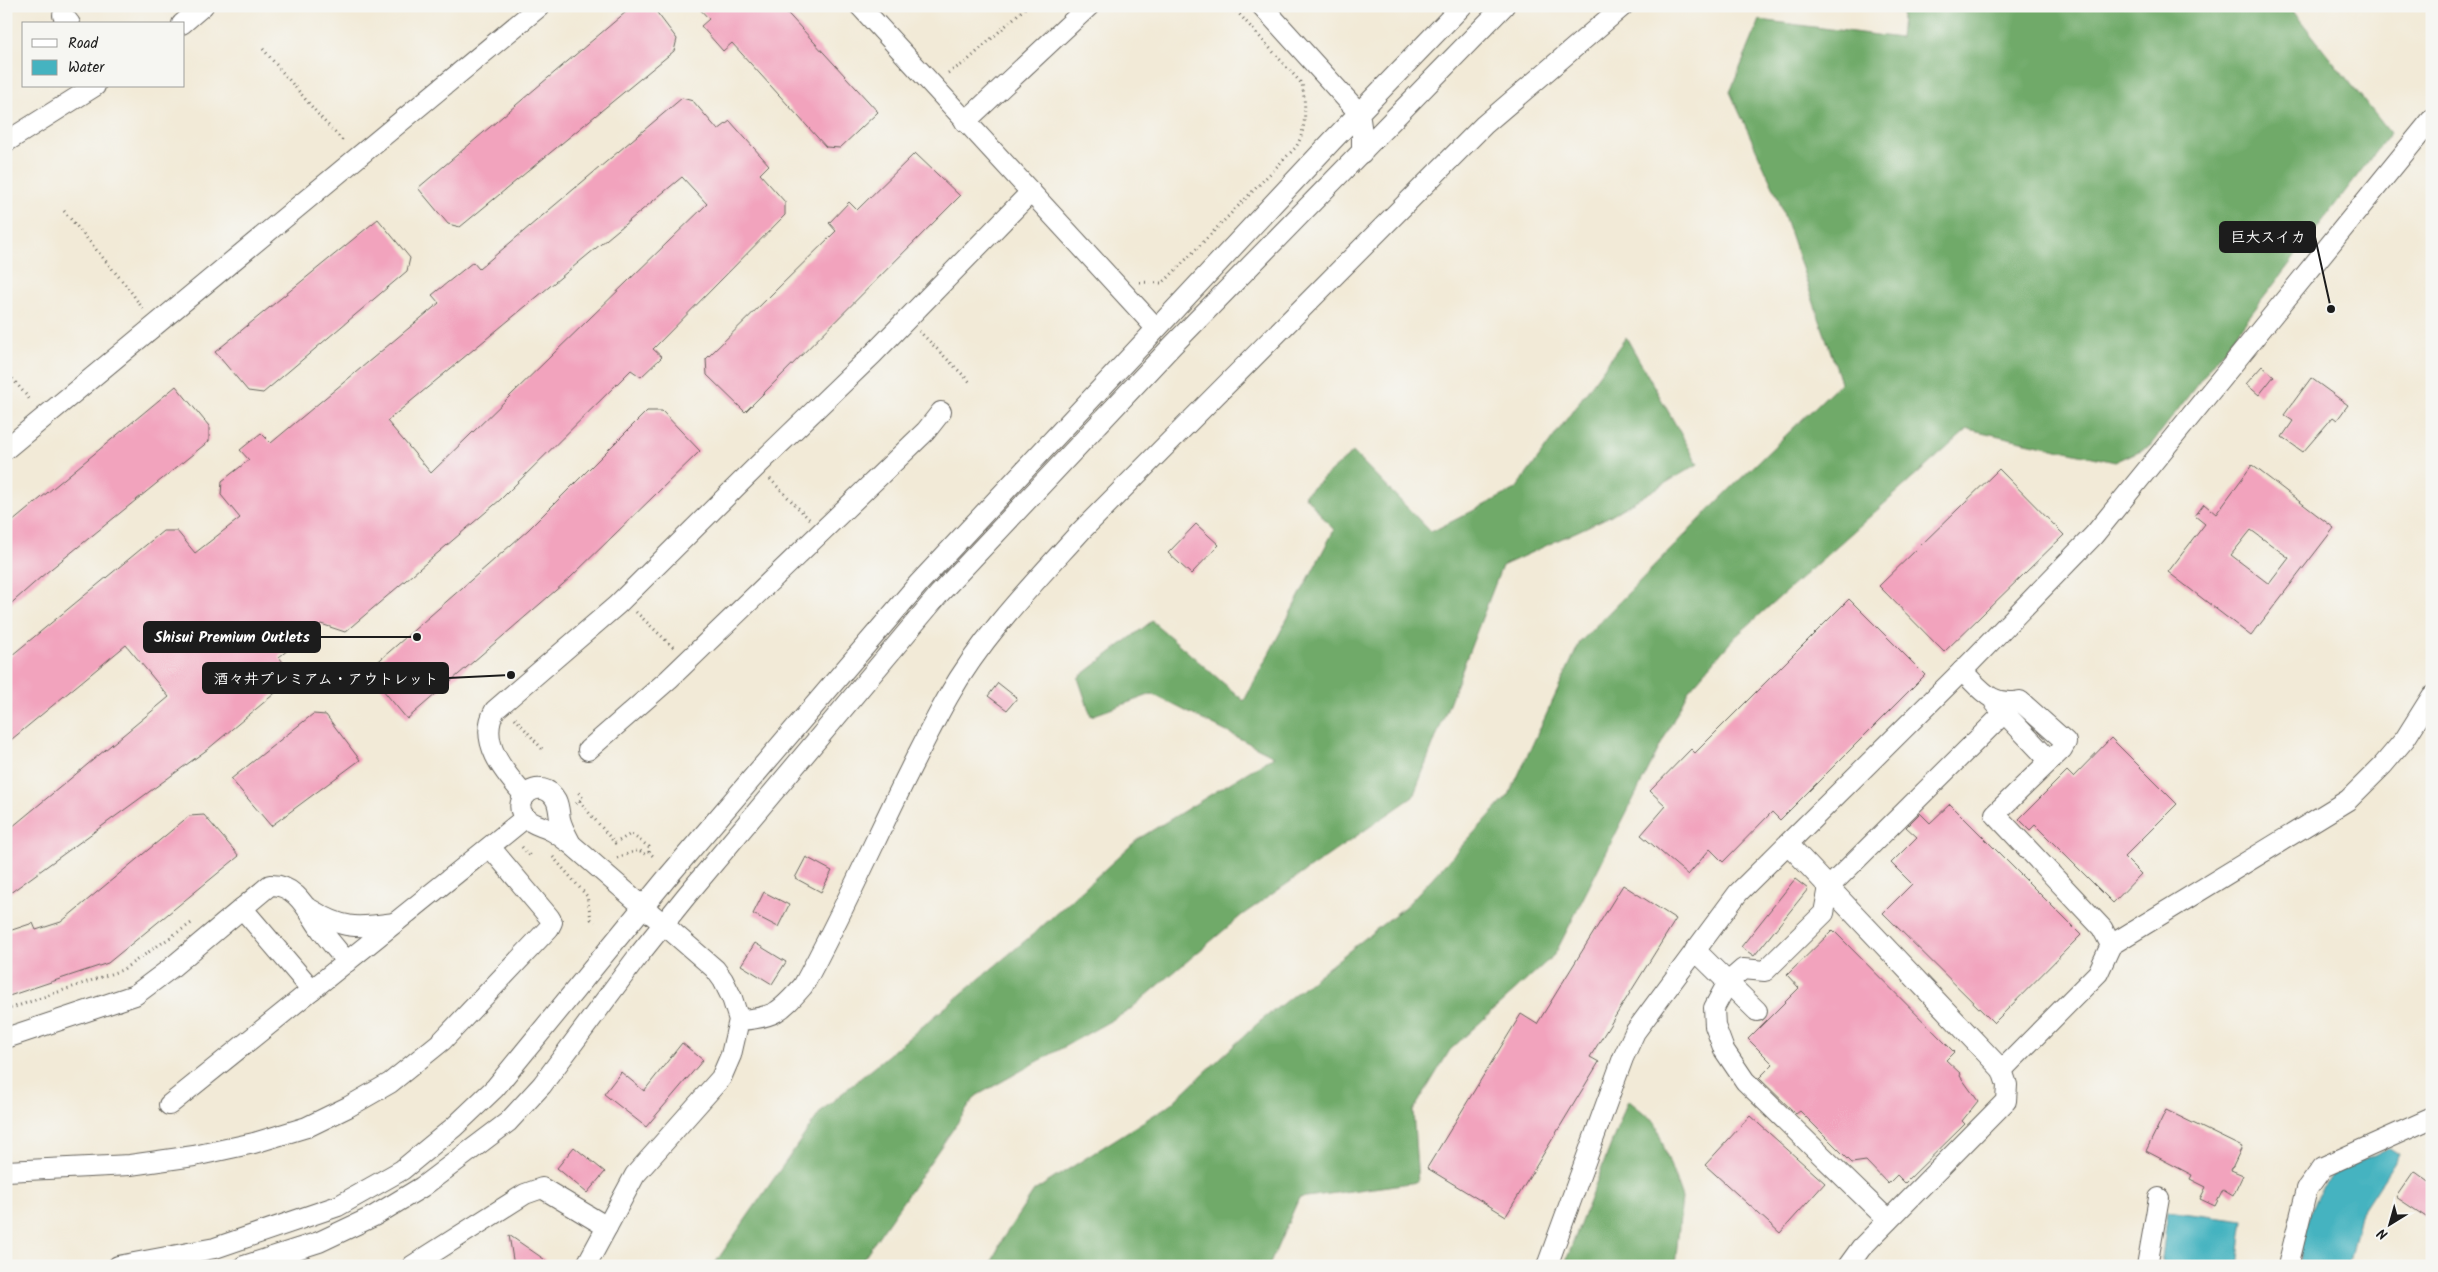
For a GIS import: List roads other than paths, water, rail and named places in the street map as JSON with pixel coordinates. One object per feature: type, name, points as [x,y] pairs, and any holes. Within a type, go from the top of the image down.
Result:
[{"type":"street","points":[[184,22],[203,6]]},
{"type":"street","points":[[6,449],[540,6]]},
{"type":"street","points":[[860,6],[1156,328]]},
{"type":"street","points":[[965,122],[1089,6]]},
{"type":"street","points":[[1262,6],[1359,112],[1362,153]]},
{"type":"street","points":[[118,1266],[216,1248],[338,1206],[402,1170],[454,1127],[495,1088],[666,879],[919,583],[1359,112],[1462,6]]},
{"type":"street","points":[[244,1266],[319,1242],[374,1216],[422,1188],[501,1128],[542,1084],[664,924],[940,593],[1172,346],[1504,6]]},
{"type":"street","points":[[739,1020],[753,1019],[774,1013],[787,1006],[803,986],[949,696],[980,649],[1024,595],[1088,525],[1484,125],[1623,6]]},
{"type":"street","points":[[6,142],[92,88]]},
{"type":"street","points":[[1359,112],[1370,113],[1387,108],[1422,89]]},
{"type":"street","points":[[1547,1266],[1622,1058],[1635,1032],[1738,893],[1962,671],[2094,535],[2432,119]]},
{"type":"street","points":[[525,796],[504,771],[491,746],[489,726],[495,710],[618,605],[757,466],[873,354],[1031,192]]},
{"type":"street","points":[[588,750],[688,662],[926,431],[941,412]]},
{"type":"street","points":[[1962,671],[2050,761],[1995,814],[2102,928],[2111,945]]},
{"type":"street","points":[[2002,1070],[2098,973],[2111,945],[2348,800],[2383,765],[2404,739],[2432,696]]},
{"type":"street","points":[[1888,1220],[1745,1081],[1724,1050],[1715,1026],[1714,1008],[1728,982],[1743,969],[1765,971],[1824,913],[1829,887],[1998,706]]},
{"type":"street","points":[[571,844],[560,820],[556,801],[552,796],[540,789],[532,789],[525,796],[521,805],[525,818],[551,830],[571,844],[715,969],[723,980],[739,1020],[731,1055],[721,1078],[635,1175],[586,1266]]},
{"type":"street","points":[[169,1105],[525,818]]},
{"type":"street","points":[[1788,844],[2002,1070],[2007,1085],[2006,1101],[1860,1248],[1848,1266]]},
{"type":"street","points":[[6,1171],[130,1165],[194,1156],[254,1143],[307,1127],[386,1086],[442,1041],[549,928],[552,922],[490,847]]},
{"type":"street","points":[[6,1038],[135,995],[171,968],[270,885],[281,885],[290,890],[308,908],[322,931],[347,962]]},
{"type":"street","points":[[242,908],[312,990]]},
{"type":"street","points":[[308,908],[325,918],[349,926],[370,927],[396,922]]},
{"type":"street","points":[[1695,950],[1757,1011]]},
{"type":"street","points":[[2288,1266],[2307,1190],[2323,1167],[2432,1118]]},
{"type":"street","points":[[412,1266],[525,1194],[542,1188],[607,1227]]},
{"type":"street","points":[[2147,1266],[2159,1198]]},
{"type":"water","points":[[2388,1148],[2399,1155],[2360,1215],[2348,1266],[2299,1266],[2310,1212],[2322,1188],[2342,1170]]},
{"type":"water","points":[[2168,1211],[2244,1221],[2238,1266],[2161,1266]]},
{"type":"place","name":"巨大スイカ","points":[[2331,309]]},
{"type":"place","name":"Shisui Premium Outlets","points":[[417,637]]},
{"type":"place","name":"酒々井プレミアム・アウトレット","points":[[511,675]]}]
